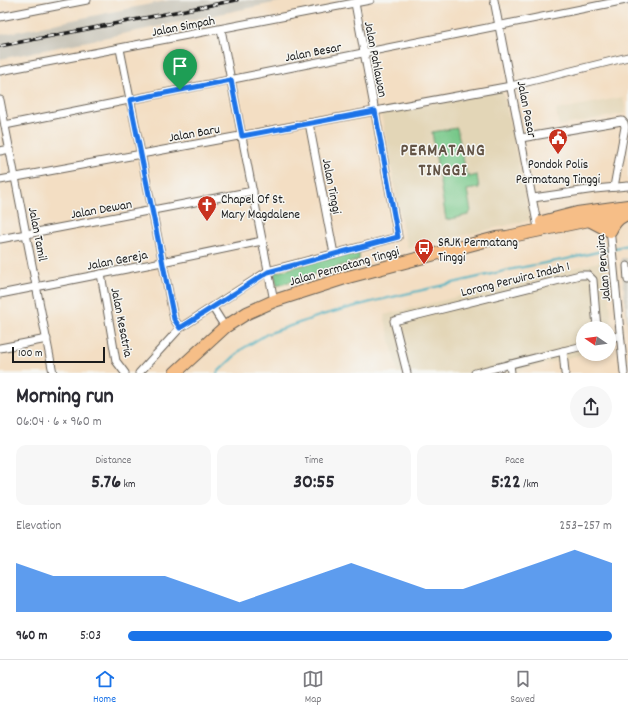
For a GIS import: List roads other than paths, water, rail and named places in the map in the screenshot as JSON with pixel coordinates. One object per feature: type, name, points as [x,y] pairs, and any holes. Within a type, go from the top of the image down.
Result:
[{"type":"highway","name":"Jalan Permatang Tinggi","points":[[496,238],[505,231],[538,223],[608,212],[627,211]]},
{"type":"highway","points":[[611,235],[613,224],[627,211]]},
{"type":"highway","name":"Jalan Permatang Tinggi","points":[[175,373],[224,327],[247,313],[274,301],[348,277],[496,238],[589,220],[608,212]]},
{"type":"highway","points":[[589,220],[605,227],[611,235]]},
{"type":"street","points":[[0,17],[55,3],[87,0]]},
{"type":"street","name":"Jalan Simpah","points":[[0,71],[370,0]]},
{"type":"street","name":"Jalan Pasar","points":[[494,0],[538,223]]},
{"type":"street","name":"Jalan Besar","points":[[5,125],[626,0]]},
{"type":"street","name":"Jalan Pahlawan","points":[[334,254],[398,237],[355,3]]},
{"type":"street","points":[[221,29],[274,301]]},
{"type":"street","points":[[120,49],[174,319],[180,328]]},
{"type":"street","points":[[511,86],[628,57]]},
{"type":"street","name":"Jalan Baru","points":[[0,180],[511,86]]},
{"type":"street","name":"Jalan Tamil","points":[[0,100],[53,373]]},
{"type":"street","points":[[521,138],[622,121],[625,128],[614,187]]},
{"type":"street","name":"Jalan Tinggi","points":[[309,123],[334,254]]},
{"type":"street","points":[[0,151],[10,149]]},
{"type":"street","points":[[533,198],[628,186]]},
{"type":"street","name":"Jalan Dewan","points":[[0,239],[252,191]]},
{"type":"street","name":"Jalan Perwira","points":[[608,212],[624,373]]},
{"type":"street","name":"Jalan Gereja","points":[[0,294],[262,241]]},
{"type":"street","points":[[139,373],[180,328],[268,272],[334,254]]},
{"type":"street","points":[[614,268],[627,266],[628,280]]},
{"type":"street","name":"Jalan Kesatria","points":[[101,274],[116,360],[126,373]]},
{"type":"street","name":"Lorong Perwira Indah 1","points":[[407,373],[394,320],[580,275],[588,275],[593,280],[596,321]]},
{"type":"street","points":[[213,308],[224,327]]},
{"type":"street","points":[[616,336],[620,335]]},
{"type":"street","points":[[0,348],[47,339]]},
{"type":"street","points":[[476,373],[576,348]]},
{"type":"street","points":[[563,351],[566,373]]},
{"type":"street","points":[[510,364],[511,373]]},
{"type":"waterway","points":[[217,373],[242,349],[267,334],[322,315],[513,269],[567,259],[628,245]]},
{"type":"railway","points":[[0,46],[237,0]]},
{"type":"place","name":"Pondok Polis Permatang Tinggi","points":[[558,155]]},
{"type":"place","name":"Chapel Of St. Mary Magdalene","points":[[207,222]]},
{"type":"place","name":"SRJK Permatang Tinggi","points":[[424,265]]},
{"type":"district","name":"PERMATANG TINGGI","points":[[443,159]]}]
